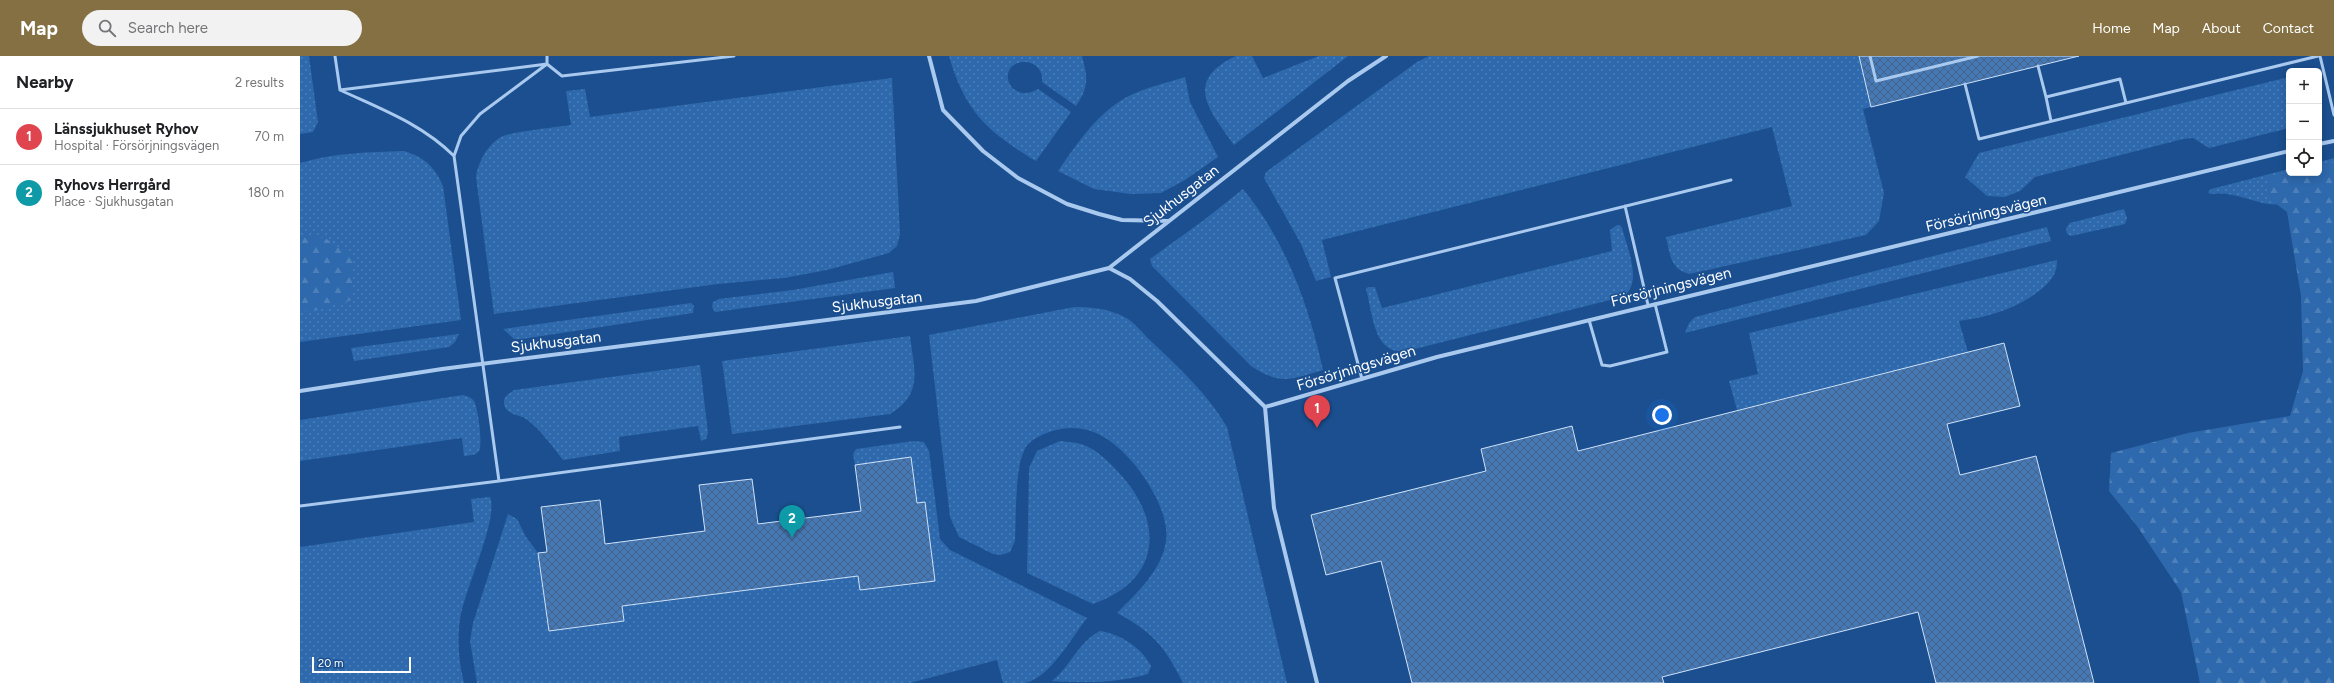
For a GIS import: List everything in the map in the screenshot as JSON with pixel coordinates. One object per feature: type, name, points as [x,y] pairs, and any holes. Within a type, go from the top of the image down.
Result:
[{"type":"street","points":[[929,56],[943,110],[983,151],[1018,178],[1067,204],[1099,214],[1122,220],[1169,221]]},
{"type":"street","name":"Sjukhusgatan","points":[[300,392],[483,364],[976,301],[1109,268],[1348,81],[1386,56]]},
{"type":"street","points":[[2322,143],[2334,141]]},
{"type":"street","name":"Försörjningsvägen","points":[[1265,407],[1437,357],[2286,152]]},
{"type":"street","points":[[1109,268],[1130,279],[1157,301],[1265,407],[1274,508],[1317,683]]},
{"type":"lane","points":[[335,56],[340,90]]},
{"type":"lane","points":[[546,56],[547,64],[562,76],[734,56]]},
{"type":"lane","points":[[1870,56],[1876,81],[1978,56]]},
{"type":"lane","points":[[1965,84],[1979,139],[2319,56],[2334,115]]},
{"type":"lane","points":[[340,90],[547,64]]},
{"type":"lane","points":[[499,481],[454,156],[461,136],[480,114],[547,64]]},
{"type":"lane","points":[[2038,66],[2052,121]]},
{"type":"lane","points":[[2046,97],[2120,79],[2126,103]]},
{"type":"lane","points":[[340,90],[411,123],[437,139],[454,156]]},
{"type":"lane","points":[[1362,379],[1335,278],[1731,180]]},
{"type":"lane","points":[[1625,206],[1648,305]]},
{"type":"lane","points":[[1589,320],[1602,365],[1610,366],[1666,352],[1655,304]]},
{"type":"lane","points":[[300,506],[900,427]]},
{"type":"green space","points":[[300,56],[309,56],[318,122],[313,132],[300,134]]},
{"type":"green space","points":[[949,56],[1082,56],[1086,76],[1085,88],[1076,106],[1042,82],[1041,73],[1038,67],[1025,62],[1012,66],[1009,71],[1008,81],[1015,90],[1025,93],[1038,89],[1071,112],[1036,161],[1004,140],[980,119],[963,92],[955,75]]},
{"type":"green space","points":[[1236,56],[1252,56],[1263,78],[1319,56],[1348,56],[1234,145],[1216,120],[1210,108],[1206,97],[1205,86],[1210,76],[1220,66]]},
{"type":"green space","points":[[1429,56],[1859,56],[1871,107],[1863,109],[1884,193],[1879,221],[1866,235],[1689,274],[1683,272],[1674,265],[1666,237],[1792,206],[1772,127],[1322,240],[1331,277],[1316,281],[1301,244],[1264,178],[1266,172],[1417,62]]},
{"type":"green space","points":[[1185,77],[1190,102],[1218,157],[1185,180],[1161,193],[1131,194],[1094,189],[1058,171],[1088,130],[1116,104],[1141,91]]},
{"type":"green space","points":[[892,78],[900,234],[897,246],[889,253],[827,270],[784,278],[718,284],[494,314],[476,177],[479,166],[487,149],[501,137],[523,132],[571,125],[566,91],[585,89],[590,117]]},
{"type":"green space","points":[[2286,78],[2286,129],[2209,148],[2193,138],[2183,139],[2035,177],[2020,191],[2005,197],[1987,196],[1965,177],[1979,153]]},
{"type":"green space","points":[[404,151],[417,156],[428,164],[436,173],[443,186],[461,320],[300,342],[300,163],[338,155]]},
{"type":"green space","points":[[2334,158],[2334,171],[2303,194],[2286,202],[2268,204],[2232,195],[2218,193],[2210,194],[2208,192],[2211,189],[2286,170],[2286,176],[2322,176],[2322,161]]},
{"type":"green space","points":[[2334,162],[2334,683],[2200,683],[2181,592],[2137,526],[2109,491],[2111,453],[2188,433],[2290,416],[2303,371],[2301,296],[2287,212],[2267,197],[2267,177],[2286,173],[2286,176],[2322,176],[2322,164]]},
{"type":"green space","points":[[1243,189],[1271,230],[1294,274],[1310,321],[1323,370],[1286,379],[1270,376],[1251,366],[1152,266],[1150,259],[1204,220]]},
{"type":"green space","points":[[2124,209],[2127,218],[2125,224],[2071,236],[2067,234],[2066,228],[2070,223]]},
{"type":"green space","points":[[1617,225],[1620,225],[1622,228],[1630,255],[1633,275],[1632,284],[1629,291],[1622,297],[1407,351],[1396,351],[1387,347],[1376,331],[1366,289],[1368,287],[1375,287],[1382,308],[1612,251],[1610,230]]},
{"type":"green space","points":[[2047,227],[2051,241],[1685,333],[1689,323],[1695,317]]},
{"type":"green space","points":[[300,235],[325,238],[353,257],[352,300],[314,311],[300,310]]},
{"type":"green space","points":[[2057,260],[2056,269],[2052,278],[2040,290],[2024,301],[1997,313],[1959,321],[1968,352],[1737,410],[1729,381],[1758,374],[1749,333]]},
{"type":"green space","points":[[893,272],[895,288],[715,312],[712,307],[713,302],[719,299],[793,290]]},
{"type":"green space","points":[[691,303],[694,306],[693,313],[522,339],[514,339],[503,329]]},
{"type":"green space","points":[[1074,307],[1088,307],[1108,311],[1131,321],[1202,392],[1227,427],[1287,683],[1183,683],[1164,650],[1157,642],[1140,627],[1117,613],[1148,580],[1154,571],[1164,552],[1166,526],[1154,493],[1144,476],[1118,448],[1104,437],[1091,431],[1079,428],[1056,430],[1035,439],[1025,448],[1021,459],[1017,482],[1015,541],[1010,552],[1001,555],[993,554],[959,537],[950,517],[929,335]]},
{"type":"green space","points":[[459,334],[455,342],[449,347],[354,361],[351,348]]},
{"type":"green space","points":[[910,336],[914,370],[912,389],[908,398],[901,406],[890,414],[732,434],[722,361]]},
{"type":"green space","points":[[700,365],[708,433],[706,439],[701,441],[698,426],[619,437],[620,451],[563,460],[537,428],[526,419],[509,412],[504,404],[506,397],[514,390]]},
{"type":"green space","points":[[463,395],[474,401],[480,426],[480,447],[479,451],[474,455],[464,456],[462,438],[300,461],[300,420]]},
{"type":"green space","points":[[914,441],[924,442],[929,451],[940,539],[950,550],[1087,618],[1060,656],[1034,680],[1025,683],[1003,683],[997,660],[910,683],[477,683],[470,641],[473,623],[508,514],[517,519],[526,537],[538,553],[549,631],[624,621],[622,606],[858,576],[860,590],[934,581],[925,502],[917,503],[911,458],[855,465],[853,454],[856,449]]},
{"type":"green space","points":[[1060,441],[1078,443],[1087,446],[1103,457],[1121,475],[1135,494],[1145,513],[1149,531],[1149,549],[1143,566],[1132,581],[1115,594],[1093,604],[1027,573],[1029,468],[1037,451]]},
{"type":"green space","points":[[490,497],[490,522],[460,620],[459,652],[464,683],[300,683],[300,547],[474,522],[471,499]]},
{"type":"green space","points":[[1100,631],[1116,635],[1130,643],[1142,653],[1151,666],[1148,674],[1101,682],[1052,681],[1059,675],[1086,641]]},
{"type":"building","points":[[1859,56],[2079,56],[1871,107]]},
{"type":"building","points":[[2004,343],[2020,406],[1947,424],[1960,475],[2036,456],[2094,683],[1936,683],[1918,612],[1662,677],[1664,683],[1412,683],[1381,561],[1326,575],[1311,515],[1486,471],[1481,449],[1572,426],[1578,451]]},
{"type":"building","points":[[911,457],[917,503],[925,502],[935,581],[860,590],[858,576],[622,606],[624,621],[549,631],[538,553],[547,552],[541,507],[600,500],[605,544],[705,531],[699,485],[752,479],[758,524],[861,511],[855,465]]},
{"type":"place","name":"Länssjukhuset Ryhov","points":[[1317,428]]},
{"type":"place","name":"Ryhovs Herrgård","points":[[792,538]]}]
